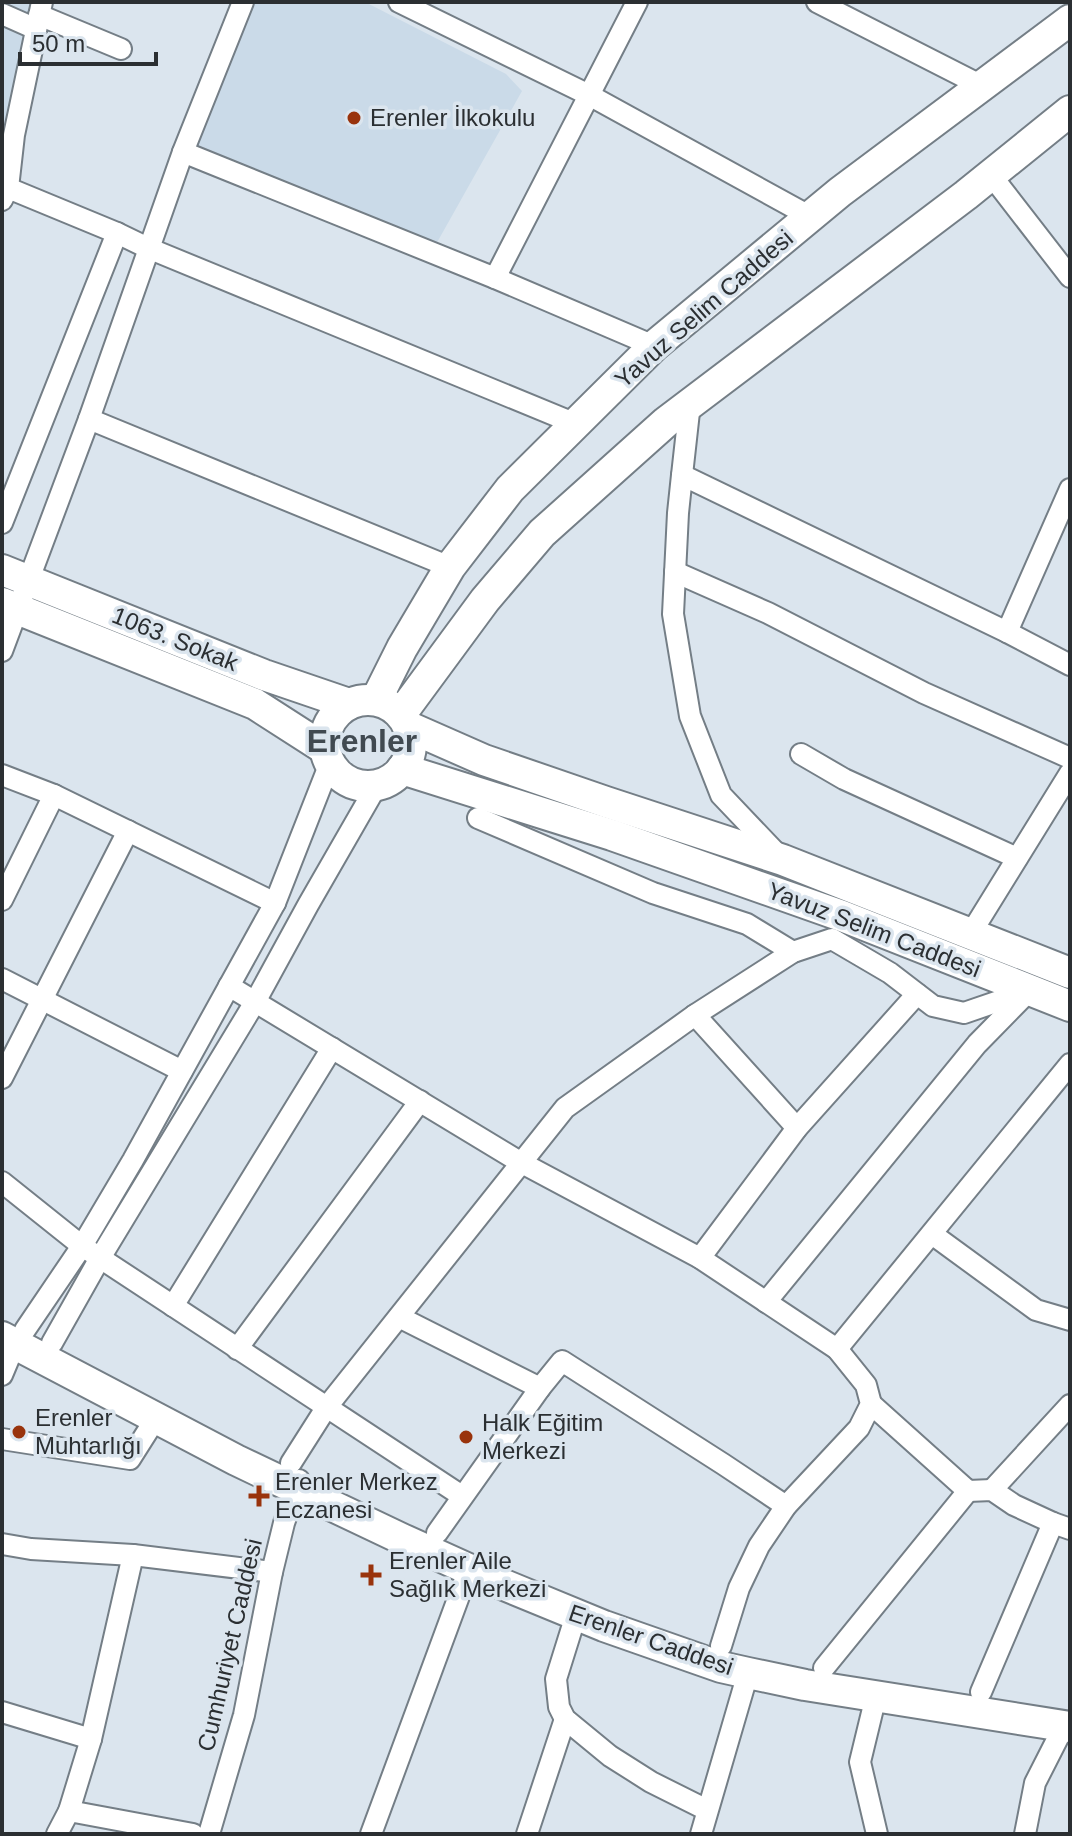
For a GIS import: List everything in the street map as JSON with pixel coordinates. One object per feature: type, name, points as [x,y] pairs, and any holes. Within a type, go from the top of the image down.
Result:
[{"type":"main road","name":"Yavuz Selim Caddesi","points":[[1069,970],[783,860],[484,760],[384,711],[402,648],[450,567],[510,489],[654,346],[840,192],[1070,20]]},
{"type":"main road","points":[[384,711],[411,742],[409,756],[390,777],[362,785],[349,781],[338,774],[327,756],[325,735],[338,712],[384,711],[542,533],[666,422],[991,175],[1070,111]]},
{"type":"main road","name":"1063. Sokak","points":[[15,575],[264,675],[384,711]]},
{"type":"main road","name":"1063. Sokak","points":[[10,606],[255,704],[327,756]]},
{"type":"main road","name":"Yavuz Selim Caddesi","points":[[390,777],[627,840],[842,916],[1070,1006]]},
{"type":"main road","name":"Erenler Caddesi","points":[[11,1332],[52,1343],[297,1473],[402,1539],[576,1615],[721,1667],[748,1673],[876,1696],[1068,1720]]},
{"type":"main road","name":"Erenler Caddesi","points":[[11,1332],[156,1418],[236,1460],[297,1473],[611,1607],[721,1646],[824,1668],[981,1692],[1068,1720]]},
{"type":"street","points":[[2,651],[15,575],[89,419],[183,152],[243,2]]},
{"type":"street","points":[[399,2],[589,95],[811,217]]},
{"type":"street","points":[[495,278],[637,2]]},
{"type":"street","points":[[817,2],[982,86]]},
{"type":"street","points":[[2,14],[39,15],[121,49]]},
{"type":"street","points":[[39,15],[8,133],[5,194],[117,233],[576,424]]},
{"type":"street","points":[[183,152],[654,346]]},
{"type":"street","points":[[991,175],[1070,277]]},
{"type":"street","points":[[2,523],[117,233]]},
{"type":"street","points":[[690,403],[678,513],[673,614],[690,716],[721,795],[783,860]]},
{"type":"street","points":[[89,419],[450,567]]},
{"type":"street","points":[[682,475],[1070,665]]},
{"type":"street","points":[[1007,632],[1070,489]]},
{"type":"street","points":[[675,572],[768,613],[924,693],[1070,758]]},
{"type":"street","points":[[801,754],[844,779],[1017,858]]},
{"type":"street","points":[[2,1375],[11,1332],[82,1246],[275,903],[327,756]]},
{"type":"street","points":[[971,933],[1070,773]]},
{"type":"street","points":[[2,775],[54,795],[275,903]]},
{"type":"street","points":[[52,1343],[255,1002],[308,905],[390,777]]},
{"type":"street","points":[[2,900],[54,795]]},
{"type":"street","points":[[478,818],[653,893],[747,924],[793,952]]},
{"type":"street","points":[[2,1078],[128,831]]},
{"type":"street","name":"Cumhuriyet Caddesi","points":[[209,1834],[244,1715],[272,1572],[297,1473],[326,1408],[565,1108],[695,1015],[793,952],[832,939],[890,973],[917,994]]},
{"type":"street","points":[[2,979],[182,1071]]},
{"type":"street","points":[[229,986],[520,1162],[700,1258],[837,1349],[866,1385],[871,1404],[968,1491],[992,1490],[1014,1505],[1061,1526],[981,1692]]},
{"type":"street","points":[[700,1258],[797,1128],[917,994],[933,1006],[964,1013],[1031,990]]},
{"type":"street","points":[[766,1302],[977,1044],[1031,990]]},
{"type":"street","points":[[695,1015],[797,1128]]},
{"type":"street","points":[[173,1306],[332,1048]]},
{"type":"street","points":[[837,1349],[1070,1064]]},
{"type":"street","points":[[237,1349],[420,1101]]},
{"type":"street","points":[[2,1182],[82,1246],[462,1496]]},
{"type":"street","points":[[932,1234],[1036,1310],[1070,1320]]},
{"type":"street","points":[[399,1317],[540,1388]]},
{"type":"street","points":[[437,1533],[562,1361],[786,1506]]},
{"type":"street","points":[[721,1646],[739,1588],[759,1546],[786,1506],[859,1428],[871,1404]]},
{"type":"street","points":[[992,1490],[1070,1405]]},
{"type":"street","points":[[2,1439],[130,1459],[156,1418]]},
{"type":"street","points":[[824,1668],[968,1491]]},
{"type":"street","points":[[2,1544],[31,1549],[133,1555],[272,1572]]},
{"type":"street","points":[[57,1834],[69,1811],[91,1739],[133,1555]]},
{"type":"street","points":[[371,1834],[469,1569]]},
{"type":"street","points":[[576,1615],[556,1679],[559,1707],[565,1719],[610,1756],[651,1782],[707,1810]]},
{"type":"street","points":[[701,1834],[748,1673]]},
{"type":"street","points":[[876,1696],[860,1762],[877,1834]]},
{"type":"street","points":[[2,1712],[91,1739]]},
{"type":"street","points":[[527,1834],[565,1719]]},
{"type":"street","points":[[1025,1834],[1035,1783],[1068,1720]]},
{"type":"street","points":[[69,1811],[193,1834]]},
{"type":"shaded area","points":[[2,2],[47,2],[2,187]]},
{"type":"shaded area","name":"Erenler İlkokulu","points":[[251,2],[365,2],[506,74],[522,91],[435,246],[189,145]]},
{"type":"place","name":"Erenler İlkokulu","points":[[354,118]]},
{"type":"place","name":"Erenler Muhtarlığı","points":[[19,1432]]},
{"type":"place","name":"Halk Eğitim Merkezi","points":[[466,1437]]},
{"type":"place","name":"Erenler Merkez Eczanesi","points":[[259,1496]]},
{"type":"place","name":"Erenler Aile Sağlık Merkezi","points":[[371,1575]]},
{"type":"district","name":"Erenler","points":[[362,741]]}]
